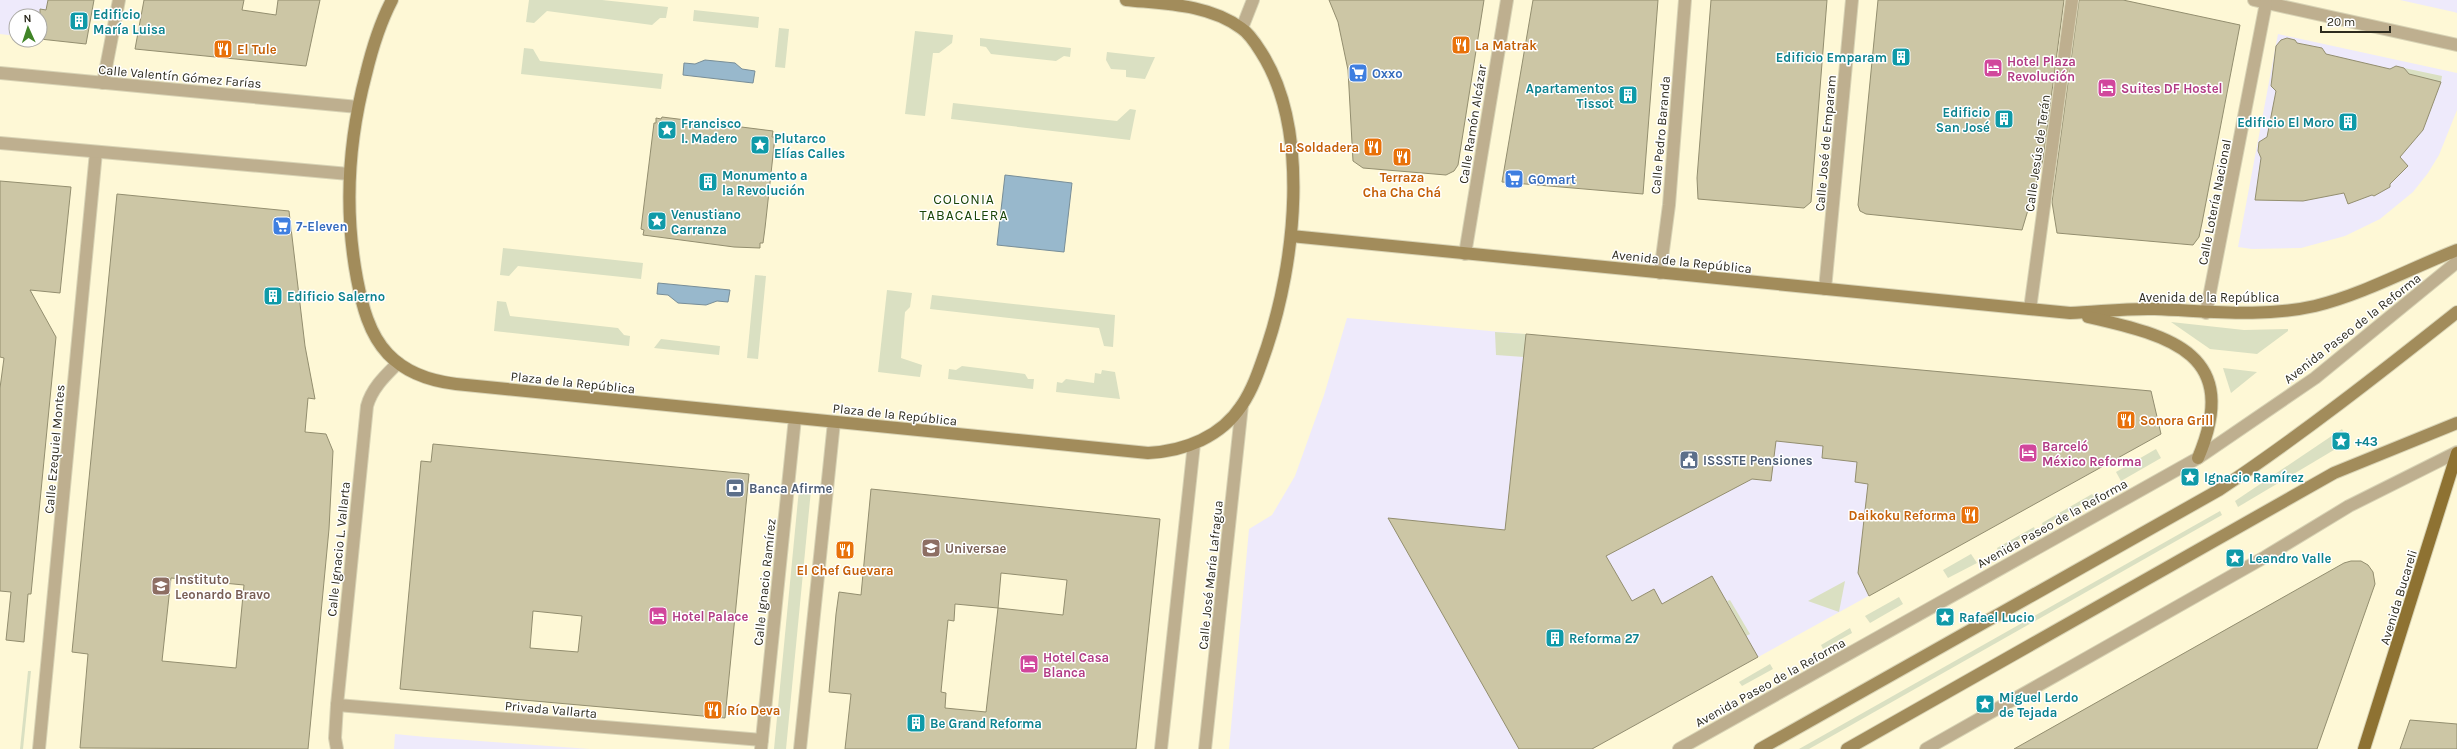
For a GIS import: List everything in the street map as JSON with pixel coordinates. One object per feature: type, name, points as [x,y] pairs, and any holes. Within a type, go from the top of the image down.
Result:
[{"type":"main road","name":"Plaza de la República","points":[[392,0],[384,15],[370,56],[358,107],[349,174],[353,256],[361,299],[372,331],[387,353],[398,363],[435,381],[456,384],[1148,453],[1168,452],[1194,444],[1218,430],[1242,405],[1260,368],[1276,320],[1292,236],[1292,172],[1286,113],[1280,88],[1270,66],[1242,28],[1213,13],[1191,7],[1126,0]]},
{"type":"main road","name":"Avenida de la República","points":[[1292,236],[2070,313],[2149,332],[2181,347],[2194,358],[2207,380],[2212,411],[2209,431],[2198,458]]},
{"type":"main road","name":"Avenida de la República","points":[[2070,313],[2153,309],[2206,313],[2255,314],[2316,306],[2366,288],[2457,250]]},
{"type":"main road","points":[[1760,749],[2219,490],[2367,384],[2457,312]]},
{"type":"main road","points":[[1847,749],[2334,473],[2457,423]]},
{"type":"main road","name":"Avenida Bucareli","points":[[2364,749],[2457,452]]},
{"type":"street","points":[[103,83],[119,0]]},
{"type":"street","points":[[1242,28],[1253,0]]},
{"type":"street","name":"Calle Ramón Alcázar","points":[[1465,254],[1507,0]]},
{"type":"street","name":"Calle Pedro Baranda","points":[[1660,273],[1668,204],[1685,0]]},
{"type":"street","name":"Calle José de Emparam","points":[[1825,289],[1852,0]]},
{"type":"street","name":"Calle Jesús de Terán","points":[[2030,309],[2072,0]]},
{"type":"street","points":[[2254,0],[2457,45]]},
{"type":"street","name":"Calle Lotería Nacional","points":[[2206,313],[2266,3]]},
{"type":"street","name":"Calle Valentín Gómez Farías","points":[[0,73],[358,107]]},
{"type":"street","points":[[0,143],[349,174]]},
{"type":"street","name":"Calle Ezequiel Montes","points":[[40,749],[96,152]]},
{"type":"street","name":"Avenida Paseo de la Reforma","points":[[1679,749],[2198,458],[2315,378],[2457,262]]},
{"type":"street","name":"Calle Ignacio L. Vallarta","points":[[338,749],[335,738],[337,705],[367,406],[380,381],[398,363]]},
{"type":"street","name":"Calle José María Lafragua","points":[[1205,749],[1242,405]]},
{"type":"street","name":"Calle Ignacio Ramírez","points":[[762,745],[795,418]]},
{"type":"street","points":[[800,749],[834,422]]},
{"type":"street","points":[[1161,749],[1194,444]]},
{"type":"street","points":[[1926,749],[2265,557],[2349,506],[2457,452]]},
{"type":"street","name":"Privada Vallarta","points":[[337,705],[762,745]]},
{"type":"shaded area","name":"Edificio María Luisa","points":[[0,0],[94,0],[86,44],[48,21],[48,8],[8,8],[8,35],[0,34]]},
{"type":"shaded area","points":[[2400,0],[2457,0],[2457,13],[2454,12]]},
{"type":"shaded area","name":"Edificio El Moro","points":[[2278,34],[2457,73],[2457,110],[2439,155],[2428,173],[2413,192],[2380,219],[2345,236],[2301,248],[2252,249],[2238,247]]},
{"type":"shaded area","points":[[1347,318],[2151,391],[2161,434],[1592,749],[1229,749],[1249,529],[1272,515],[1295,476],[1324,395]]},
{"type":"shaded area","points":[[395,734],[426,737],[590,749],[394,749]]},
{"type":"green space","points":[[529,0],[602,0],[668,7],[666,18],[660,18],[652,25],[547,11],[534,23],[526,22]]},
{"type":"green space","points":[[694,10],[759,17],[758,28],[693,21]]},
{"type":"green space","points":[[779,28],[789,29],[785,68],[775,67]]},
{"type":"green space","points":[[915,31],[953,35],[952,43],[939,53],[933,53],[925,116],[905,114]]},
{"type":"green space","points":[[980,38],[1071,48],[1070,57],[1064,56],[1056,61],[991,54],[986,47],[980,46]]},
{"type":"green space","points":[[524,48],[533,49],[540,61],[663,74],[661,89],[521,74]]},
{"type":"green space","points":[[1107,52],[1155,57],[1145,79],[1126,77],[1126,70],[1111,69],[1106,60]]},
{"type":"green space","points":[[2404,68],[2442,76],[2441,82],[2409,74]]},
{"type":"green space","points":[[953,103],[1117,121],[1130,109],[1136,110],[1130,140],[951,119]]},
{"type":"green space","points":[[503,248],[643,263],[641,279],[518,266],[509,276],[500,275]]},
{"type":"green space","points":[[755,275],[766,276],[758,359],[747,358]]},
{"type":"green space","points":[[887,290],[912,293],[910,307],[905,312],[901,358],[922,365],[920,377],[878,372]]},
{"type":"green space","points":[[932,295],[1115,315],[1113,347],[1104,346],[1099,328],[930,309]]},
{"type":"green space","points":[[497,301],[506,302],[510,316],[618,328],[624,335],[630,336],[629,346],[494,331]]},
{"type":"green space","points":[[2171,322],[2244,330],[2288,329],[2288,331],[2257,354],[2210,349]]},
{"type":"green space","points":[[1495,332],[1526,334],[1524,357],[1496,355]]},
{"type":"green space","points":[[661,339],[720,346],[719,355],[654,348]]},
{"type":"green space","points":[[962,366],[1025,374],[1028,379],[1034,379],[1033,389],[948,379],[949,369],[956,370]]},
{"type":"green space","points":[[2223,368],[2257,372],[2231,393]]},
{"type":"green space","points":[[1102,370],[1115,372],[1120,399],[1056,392],[1057,382],[1062,383],[1066,379],[1094,383],[1095,373],[1101,374]]},
{"type":"green space","points":[[2342,429],[2349,441],[2238,507],[2235,501]]},
{"type":"green space","points":[[2156,449],[2161,458],[2121,481],[2116,472]]},
{"type":"green space","points":[[799,489],[811,490],[786,749],[774,749]]},
{"type":"green space","points":[[2092,494],[2094,497],[2043,526],[2042,523]]},
{"type":"green space","points":[[2220,511],[2222,515],[1809,749],[1799,749]]},
{"type":"green space","points":[[2034,527],[2035,530],[1998,551],[1997,548]]},
{"type":"green space","points":[[1971,554],[1977,563],[1948,578],[1943,570]]},
{"type":"green space","points":[[1845,581],[1839,612],[1808,601]]},
{"type":"green space","points":[[1899,597],[1903,604],[1870,623],[1865,616]]},
{"type":"green space","points":[[1730,600],[1750,634],[1746,636],[1727,601]]},
{"type":"green space","points":[[1850,628],[1852,633],[1823,649],[1821,645]]},
{"type":"green space","points":[[1770,664],[1773,669],[1742,686],[1739,682]]},
{"type":"green space","points":[[28,671],[31,671],[23,749],[20,749]]},
{"type":"water","points":[[705,60],[735,63],[742,69],[755,71],[753,83],[683,75],[684,63],[695,64]]},
{"type":"water","points":[[1005,175],[1072,183],[1064,252],[997,245]]},
{"type":"water","points":[[658,283],[730,290],[728,302],[717,301],[706,305],[678,303],[668,295],[657,294]]},
{"type":"building","name":"Edificio María Luisa","points":[[48,0],[94,0],[86,44],[48,40],[48,8],[46,8]]},
{"type":"building","points":[[144,0],[244,0],[242,10],[276,15],[278,0],[320,0],[306,66],[135,49]]},
{"type":"building","points":[[1329,0],[1484,0],[1458,165],[1454,171],[1446,175],[1363,168],[1353,161],[1348,70],[1338,22]]},
{"type":"building","points":[[1533,0],[1658,0],[1643,194],[1502,182]]},
{"type":"building","points":[[1711,0],[1827,0],[1811,202],[1804,208],[1698,199],[1697,178]]},
{"type":"building","points":[[1878,0],[2064,0],[2043,160],[2022,230],[1866,214],[1860,211],[1858,205]]},
{"type":"building","points":[[2079,0],[2123,0],[2240,25],[2202,223],[2199,237],[2193,245],[2057,233],[2052,202]]},
{"type":"building","name":"Edificio El Moro","points":[[2287,38],[2295,40],[2297,43],[2322,48],[2326,54],[2390,69],[2396,66],[2404,68],[2409,74],[2441,82],[2423,130],[2400,157],[2408,166],[2390,184],[2390,187],[2374,196],[2372,195],[2348,204],[2344,193],[2303,201],[2255,200],[2261,158],[2258,151],[2259,142],[2267,137],[2276,91],[2271,86],[2276,46],[2281,40]]},
{"type":"building","name":"Monumento a la Revolución","points":[[662,117],[773,131],[772,137],[775,137],[765,228],[763,243],[760,243],[760,248],[734,247],[643,235],[644,230],[641,229],[654,123],[656,123],[656,118],[661,119]]},
{"type":"building","points":[[0,181],[71,187],[60,293],[30,290],[56,337],[31,594],[28,594],[24,642],[6,640],[11,592],[0,591],[0,388],[4,358],[0,357]]},
{"type":"building","points":[[117,194],[289,211],[305,346],[315,399],[308,398],[305,432],[326,434],[333,451],[329,529],[308,749],[80,748],[88,654],[72,652]],"holes":[[[171,578],[244,585],[236,668],[162,661]]]},
{"type":"building","points":[[1526,334],[2151,391],[2161,434],[1869,596],[1858,573],[1868,484],[1855,482],[1857,462],[1822,458],[1823,446],[1776,441],[1771,481],[1752,479],[1606,556],[1632,601],[1654,589],[1662,604],[1712,576],[1758,657],[1592,749],[1519,749],[1388,518],[1505,530]]},
{"type":"building","points":[[433,444],[749,474],[725,718],[400,689],[421,461],[431,462]],"holes":[[[533,611],[582,616],[578,652],[530,648]]]},
{"type":"building","points":[[871,489],[1160,519],[1136,749],[845,749],[851,694],[829,692],[836,614],[839,592],[861,595]],"holes":[[[1001,573],[1067,580],[1063,615],[998,608]],[[955,604],[998,608],[986,712],[945,708],[946,693],[941,692],[948,620],[954,621]]]},
{"type":"building","points":[[2361,561],[2368,565],[2373,572],[2375,584],[2317,749],[2014,749],[2344,563]]},
{"type":"building","points":[[2410,720],[2457,724],[2457,749],[2400,749]]},
{"type":"place","name":"Edificio María Luisa","points":[[79,21]]},
{"type":"place","name":"La Matrak","points":[[1461,45]]},
{"type":"place","name":"El Tule","points":[[223,49]]},
{"type":"place","name":"Edificio Emparam","points":[[1901,57]]},
{"type":"place","name":"Hotel Plaza Revolución","points":[[1993,68]]},
{"type":"place","name":"Oxxo","points":[[1358,73]]},
{"type":"place","name":"Suites DF Hostel","points":[[2107,88]]},
{"type":"place","name":"Apartamentos Tissot","points":[[1628,95]]},
{"type":"place","name":"Edificio San José","points":[[2004,119]]},
{"type":"place","name":"Edificio El Moro","points":[[2348,122]]},
{"type":"place","name":"Francisco I. Madero","points":[[667,130]]},
{"type":"place","name":"Plutarco Elías Calles","points":[[760,145]]},
{"type":"place","name":"La Soldadera","points":[[1373,147]]},
{"type":"place","name":"Terraza Cha Cha Chá","points":[[1402,157]]},
{"type":"place","name":"GOmart","points":[[1514,179]]},
{"type":"place","name":"Monumento a la Revolución","points":[[708,182]]},
{"type":"place","name":"Venustiano Carranza","points":[[657,221]]},
{"type":"place","name":"7-Eleven","points":[[282,226]]},
{"type":"place","name":"Edificio Salerno","points":[[273,296]]},
{"type":"place","name":"Sonora Grill","points":[[2126,420]]},
{"type":"place","name":"+43","points":[[2341,441]]},
{"type":"place","name":"Barceló México Reforma","points":[[2028,453]]},
{"type":"place","name":"ISSSTE Pensiones","points":[[1689,460]]},
{"type":"place","name":"Ignacio Ramírez","points":[[2190,477]]},
{"type":"place","name":"Banca Afirme","points":[[735,488]]},
{"type":"place","name":"Daikoku Reforma","points":[[1970,515]]},
{"type":"place","name":"Universae","points":[[931,548]]},
{"type":"place","name":"El Chef Guevara","points":[[845,550]]},
{"type":"place","name":"Leandro Valle","points":[[2235,558]]},
{"type":"place","name":"Instituto Leonardo Bravo","points":[[161,586]]},
{"type":"place","name":"Hotel Palace","points":[[658,616]]},
{"type":"place","name":"Rafael Lucio","points":[[1945,617]]},
{"type":"place","name":"Reforma 27","points":[[1555,638]]},
{"type":"place","name":"Hotel Casa Blanca","points":[[1029,664]]},
{"type":"place","name":"Miguel Lerdo de Tejada","points":[[1985,704]]},
{"type":"place","name":"Río Deva","points":[[713,710]]},
{"type":"place","name":"Be Grand Reforma","points":[[916,723]]},
{"type":"district","name":"COLONIA TABACALERA","points":[[964,208]]}]
